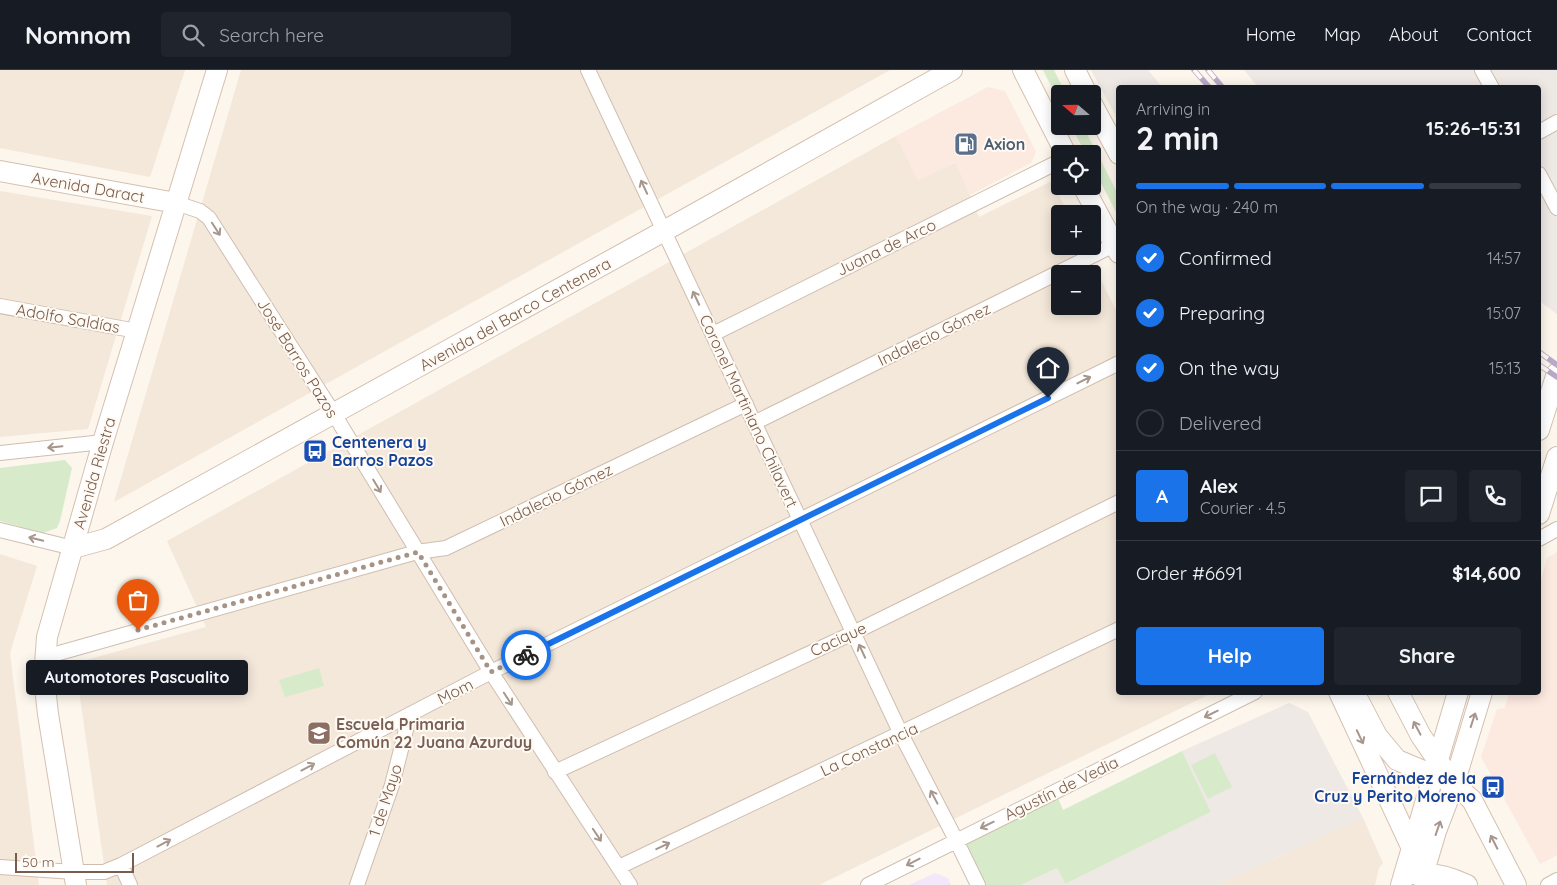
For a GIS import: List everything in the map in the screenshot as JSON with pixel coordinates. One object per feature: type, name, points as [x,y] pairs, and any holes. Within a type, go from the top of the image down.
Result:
[{"type":"main road","name":"Avenida Riestra","points":[[75,878],[48,714],[44,678],[47,637],[103,442],[218,70]]},
{"type":"main road","name":"Avenida del Barco Centenera","points":[[73,548],[106,539],[952,70]]},
{"type":"main road","points":[[1023,70],[1061,145]]},
{"type":"main road","points":[[1075,70],[1082,85]]},
{"type":"main road","points":[[1101,121],[1116,148]]},
{"type":"main road","name":"Avenida Daract","points":[[0,171],[176,203]]},
{"type":"main road","points":[[1089,195],[1116,249]]},
{"type":"main road","points":[[1541,424],[1557,373]]},
{"type":"main road","points":[[1541,508],[1557,457]]},
{"type":"main road","points":[[1340,695],[1412,848],[1416,880]]},
{"type":"main road","points":[[1356,695],[1377,736],[1397,760],[1436,768]]},
{"type":"main road","points":[[1400,695],[1436,768],[1472,800],[1516,885]]},
{"type":"main road","points":[[1412,848],[1457,695]]},
{"type":"main road","points":[[1416,880],[1454,784],[1481,695]]},
{"type":"main road","points":[[1416,880],[1454,879],[1466,885]]},
{"type":"street","name":"Coronel Martiniano Chilavert","points":[[588,70],[901,734],[978,885]]},
{"type":"street","points":[[1482,70],[1490,85]]},
{"type":"street","points":[[1541,131],[1557,122]]},
{"type":"street","name":"Juana de Arco","points":[[713,334],[1051,165]]},
{"type":"street","points":[[1541,178],[1557,208]]},
{"type":"street","name":"José Barros Pazos","points":[[176,203],[200,211],[209,218],[334,414],[491,672],[630,885]]},
{"type":"street","name":"Indalecio Gómez","points":[[754,423],[1116,249]]},
{"type":"street","name":"Adolfo Saldías","points":[[0,306],[137,331]]},
{"type":"street","name":"Mom","points":[[0,867],[75,878],[104,872],[121,865],[491,672],[1116,364]]},
{"type":"street","name":"Indalecio Gómez","points":[[45,657],[418,552],[446,548],[746,404]]},
{"type":"street","points":[[0,453],[103,442]]},
{"type":"street","name":"Cacique","points":[[555,772],[853,632],[1116,503]]},
{"type":"street","points":[[1541,538],[1557,529]]},
{"type":"street","points":[[0,530],[73,548]]},
{"type":"street","name":"La Constancia","points":[[619,867],[1116,630]]},
{"type":"street","name":"Agustín de Vedia","points":[[868,885],[1249,695]]},
{"type":"street","name":"1 de Mayo","points":[[357,885],[392,785],[410,714]]},
{"type":"street","points":[[121,865],[130,885]]},
{"type":"street","points":[[1548,885],[1557,880]]},
{"type":"shaded area","points":[[0,70],[185,70],[150,177],[0,148]]},
{"type":"shaded area","points":[[241,70],[890,70],[114,502]]},
{"type":"shaded area","points":[[1091,70],[1148,70],[1160,85],[1116,85],[1116,116],[1101,89],[1101,85],[1099,85]]},
{"type":"shaded area","points":[[1244,70],[1557,70],[1557,314],[1541,302],[1541,85],[1256,85]]},
{"type":"shaded area","name":"Axion","points":[[988,87],[1005,91],[1036,152],[1031,163],[970,195],[955,162],[918,181],[896,136]]},
{"type":"shaded area","points":[[896,136],[918,180],[956,162],[979,217],[1051,181],[1051,195],[1059,195],[1064,205],[1051,205],[1051,255],[1088,255],[1094,265],[1051,265],[1051,315],[1101,315],[1101,280],[1116,310],[1116,695],[1208,695],[819,885],[107,885],[75,663],[206,627],[167,541]]},
{"type":"shaded area","points":[[0,191],[152,216],[88,429],[0,437]]},
{"type":"shaded area","points":[[1557,552],[1557,855],[1540,864],[1481,757],[1497,709],[1505,708],[1508,695],[1541,695],[1541,580],[1547,558]]},
{"type":"shaded area","points":[[0,554],[37,566],[10,653],[39,885],[0,885]]},
{"type":"shaded area","points":[[1289,703],[1308,712],[1363,818],[1217,885],[1021,885],[1057,868],[1065,884],[1211,812],[1182,751]]},
{"type":"shaded area","points":[[1363,818],[1383,863],[1379,868],[1375,885],[1217,885]]},
{"type":"shaded area","points":[[935,873],[948,878],[951,885],[909,885]]},
{"type":"green space","points":[[1043,70],[1054,70],[1062,85],[1051,86]]},
{"type":"green space","points":[[1076,135],[1088,135],[1093,145],[1081,145]]},
{"type":"green space","points":[[1101,161],[1116,190],[1116,212],[1101,183]]},
{"type":"green space","points":[[65,460],[72,468],[57,528],[43,533],[0,521],[0,468]]},
{"type":"green space","points":[[319,668],[324,686],[285,697],[279,680]]},
{"type":"green space","points":[[1182,751],[1211,812],[1065,884],[1057,868],[1021,885],[984,885],[964,843],[1058,798],[1063,810]]},
{"type":"green space","points":[[1215,753],[1232,787],[1208,799],[1191,765]]},
{"type":"railway","points":[[1194,70],[1207,85]]},
{"type":"railway","points":[[1208,70],[1220,85]]},
{"type":"railway","points":[[1541,353],[1557,365]]},
{"type":"railway","points":[[1541,366],[1557,377]]},
{"type":"way so far","points":[[138,630],[418,552],[491,672],[526,655]]},
{"type":"place","name":"Axion","points":[[966,144]]},
{"type":"place","name":"Centenera y Barros Pazos","points":[[315,451]]},
{"type":"place","name":"Automotores Pascualito","points":[[138,630]]},
{"type":"place","name":"Escuela Primaria Común 22 Juana Azurduy","points":[[319,733]]},
{"type":"place","name":"Fernández de la Cruz y Perito Moreno","points":[[1493,787]]},
{"type":"route","points":[[526,655],[1048,398]]}]
